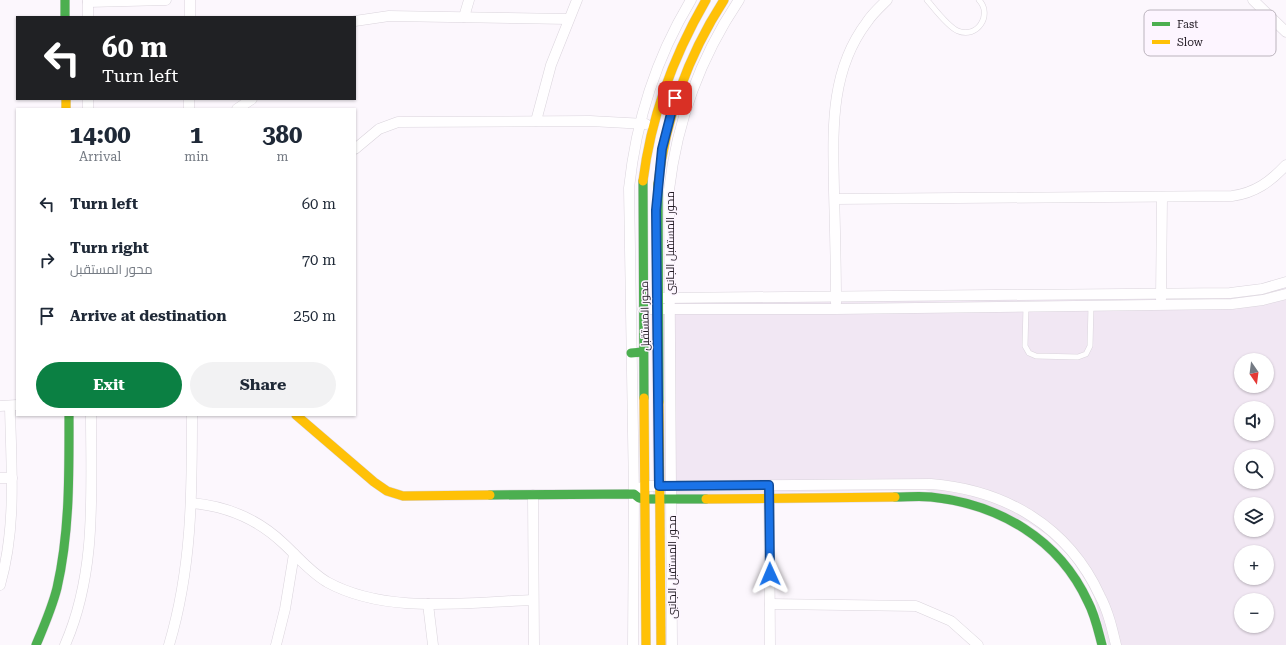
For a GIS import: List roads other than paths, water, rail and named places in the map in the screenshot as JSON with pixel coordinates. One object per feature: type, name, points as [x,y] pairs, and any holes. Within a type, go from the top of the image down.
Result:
[{"type":"street","points":[[65,0],[65,16]]},
{"type":"street","points":[[88,16],[88,1],[166,0]]},
{"type":"street","points":[[190,9],[200,0]]},
{"type":"street","points":[[464,17],[469,0]]},
{"type":"street","points":[[536,121],[551,65],[568,19],[577,0]]},
{"type":"street","points":[[634,645],[634,494],[628,210],[631,166],[645,102],[662,56],[691,0]]},
{"type":"street","name":"محور المستقبل","points":[[646,645],[642,189],[652,124],[673,61],[706,0]]},
{"type":"street","name":"محور المستقبل","points":[[661,645],[656,203],[659,169],[666,129],[687,67],[708,26],[724,0]]},
{"type":"street","name":"محور المستقبل الجانبى","points":[[672,645],[669,190],[679,132],[699,71],[719,32],[739,0]]},
{"type":"street","points":[[836,309],[834,114],[839,83],[846,62],[858,36],[867,22],[887,0]]},
{"type":"street","points":[[1253,0],[1263,10]]},
{"type":"street","points":[[356,21],[389,16],[568,19]]},
{"type":"street","points":[[1276,22],[1286,32]]},
{"type":"street","points":[[238,108],[250,100]]},
{"type":"street","points":[[356,148],[379,129],[398,122],[590,121],[652,124]]},
{"type":"street","points":[[834,199],[1241,195],[1265,185],[1286,165]]},
{"type":"street","points":[[1161,305],[1162,196]]},
{"type":"street","points":[[643,304],[657,298],[1246,292],[1286,282]]},
{"type":"street","points":[[643,304],[658,309],[836,309],[1161,305],[1248,303],[1286,294]]},
{"type":"street","points":[[631,353],[643,352]]},
{"type":"street","points":[[0,585],[11,530],[12,478],[9,405]]},
{"type":"street","points":[[36,645],[56,593],[66,540],[69,507],[69,416]]},
{"type":"street","points":[[64,645],[78,607],[90,548],[92,529],[91,416]]},
{"type":"street","points":[[169,645],[185,578],[189,544],[192,503],[192,416]]},
{"type":"street","points":[[297,416],[374,482],[394,494],[407,496],[634,494],[638,498],[645,500],[930,497],[966,502],[1000,513],[1036,536],[1058,556],[1069,570],[1087,601],[1102,645]]},
{"type":"street","points":[[0,478],[12,478]]},
{"type":"street","points":[[634,494],[640,488],[645,486],[931,484],[970,489],[1006,502],[1024,511],[1045,526],[1068,548],[1081,562],[1100,596],[1116,645]]},
{"type":"street","points":[[769,485],[770,645]]},
{"type":"street","points":[[533,495],[534,645]]},
{"type":"street","points":[[192,503],[218,507],[244,516],[267,530],[314,574],[334,586],[356,595],[388,602],[428,604],[533,600]]},
{"type":"street","points":[[276,645],[294,554]]},
{"type":"street","points":[[428,604],[433,645]]},
{"type":"street","points":[[770,604],[916,606],[951,621],[978,645]]},
{"type":"lane","points":[[927,0],[954,29],[964,32],[973,31],[983,20],[984,11],[979,0]]},
{"type":"lane","points":[[1026,306],[1025,346],[1029,353],[1036,356],[1078,357],[1086,354],[1090,346],[1091,306]]}]
